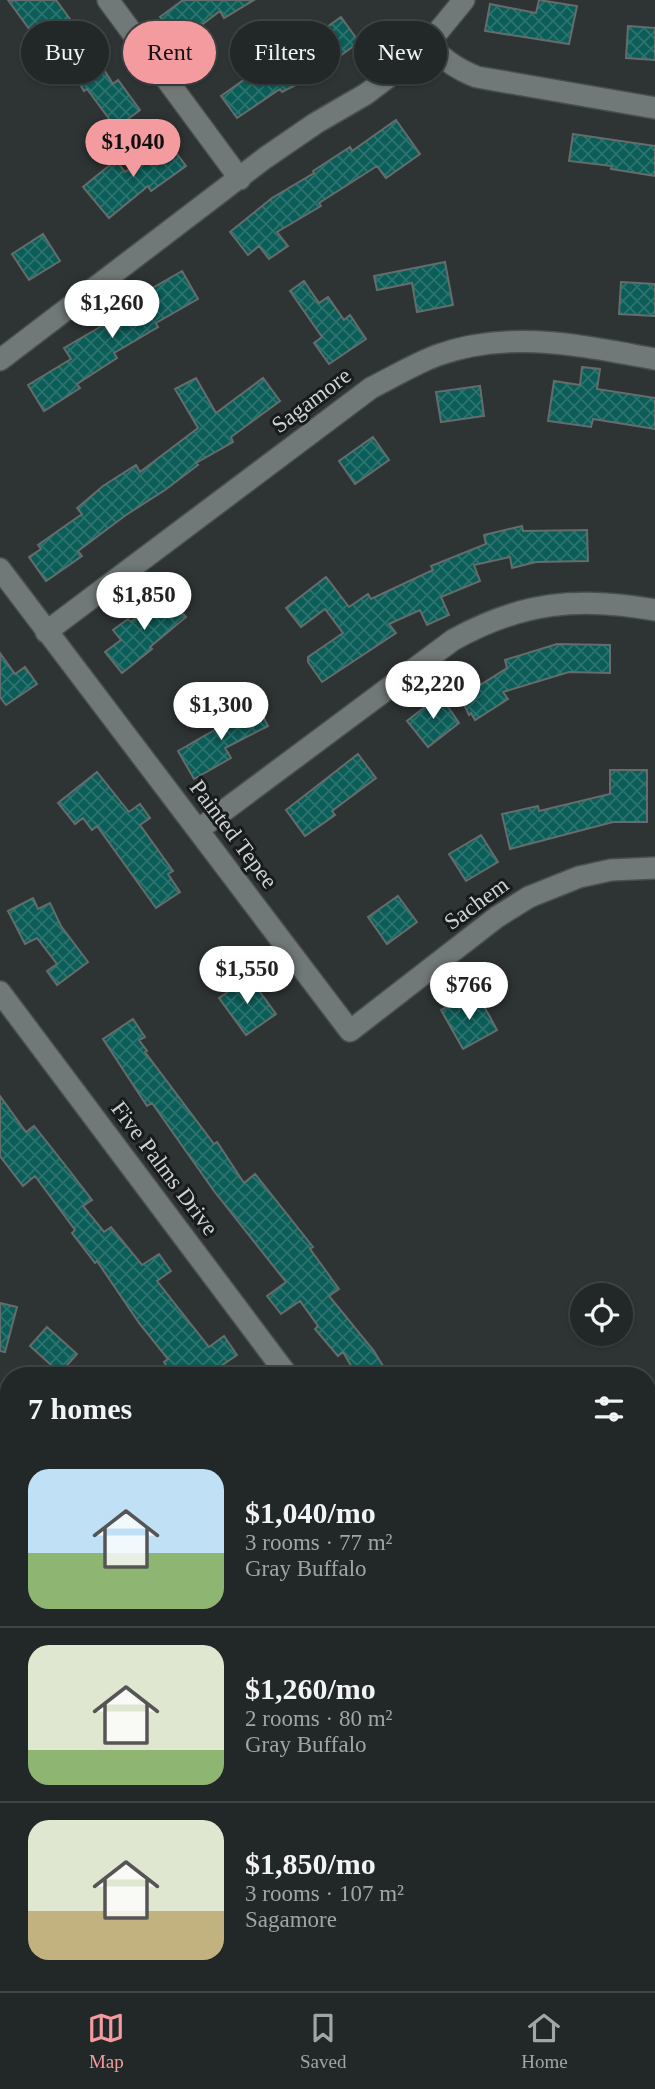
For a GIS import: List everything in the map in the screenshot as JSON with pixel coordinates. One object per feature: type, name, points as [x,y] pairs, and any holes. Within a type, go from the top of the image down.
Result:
[{"type":"street","points":[[446,21],[464,0]]},
{"type":"street","points":[[112,2],[240,179]]},
{"type":"street","points":[[447,62],[477,77],[655,108]]},
{"type":"street","points":[[0,360],[265,158],[379,84]]},
{"type":"street","name":"Sagamore","points":[[46,632],[370,388],[414,365],[462,348],[514,340],[566,344],[655,359]]},
{"type":"street","name":"Painted Tepee","points":[[0,569],[350,1031]]},
{"type":"street","points":[[198,830],[453,640],[476,627],[500,617],[551,604],[604,602],[655,610]]},
{"type":"street","name":"Sachem","points":[[350,1031],[497,917],[528,897],[579,877],[611,870],[655,868]]},
{"type":"street","name":"Five Palms Drive","points":[[0,992],[281,1367]]},
{"type":"building","points":[[8,0],[56,0],[71,21],[23,21]]},
{"type":"building","points":[[183,0],[254,0],[224,18],[220,11],[207,21],[163,21],[160,17]]},
{"type":"building","points":[[539,0],[577,6],[569,44],[485,31],[490,4],[536,13]]},
{"type":"building","points":[[341,17],[354,35],[354,46],[340,56],[340,21],[336,21]]},
{"type":"building","points":[[628,26],[655,28],[655,60],[626,58]]},
{"type":"building","points":[[109,78],[113,84],[118,80],[140,110],[116,128],[87,89],[84,91],[80,84],[109,84]]},
{"type":"building","points":[[238,84],[298,84],[282,92],[280,89],[237,118],[221,96]]},
{"type":"building","points":[[396,120],[420,154],[386,178],[377,166],[319,203],[321,206],[277,232],[288,246],[269,259],[259,246],[248,255],[230,232],[272,198],[350,147],[352,151]]},
{"type":"building","points":[[573,134],[655,146],[655,176],[611,169],[612,166],[569,161]]},
{"type":"building","points":[[167,141],[186,166],[151,191],[148,186],[109,218],[83,187],[116,160],[125,172]]},
{"type":"building","points":[[43,234],[60,261],[29,280],[12,254]]},
{"type":"building","points":[[445,262],[453,305],[417,312],[412,283],[377,290],[374,276]]},
{"type":"building","points":[[182,271],[198,299],[156,323],[158,327],[114,353],[117,358],[77,384],[80,388],[44,411],[28,385],[71,359],[64,348],[153,296],[149,290]]},
{"type":"building","points":[[304,281],[319,303],[328,297],[344,320],[350,315],[366,339],[329,364],[314,343],[322,337],[290,291]]},
{"type":"building","points":[[621,282],[655,284],[655,316],[619,314]]},
{"type":"building","points":[[582,367],[600,369],[597,389],[655,398],[655,429],[593,419],[591,427],[548,421],[554,381],[580,385]]},
{"type":"building","points":[[196,378],[216,413],[263,378],[280,401],[231,437],[233,442],[196,463],[198,465],[165,490],[78,551],[82,556],[46,581],[29,557],[41,549],[38,545],[82,514],[77,508],[103,486],[136,465],[140,472],[198,428],[175,389]]},
{"type":"building","points":[[480,386],[484,416],[441,422],[436,392]]},
{"type":"building","points":[[373,437],[389,460],[355,484],[339,461]]},
{"type":"building","points":[[522,526],[523,531],[587,530],[588,561],[536,562],[512,568],[510,557],[474,565],[480,581],[441,597],[449,615],[427,625],[420,610],[389,624],[396,633],[322,682],[308,662],[308,657],[343,633],[325,609],[301,627],[286,608],[326,577],[349,607],[368,594],[371,599],[433,570],[431,566],[486,544],[484,535]]},
{"type":"building","points":[[165,593],[186,617],[122,673],[105,652],[121,640],[113,630],[128,619],[131,622]]},
{"type":"building","points":[[557,644],[610,645],[610,673],[569,672],[503,692],[508,699],[475,720],[471,713],[469,715],[455,686],[471,677],[477,687],[507,668],[505,660]]},
{"type":"building","points":[[0,653],[15,674],[25,667],[37,684],[6,705],[0,697]]},
{"type":"building","points":[[440,695],[459,723],[428,747],[407,721]]},
{"type":"building","points":[[257,705],[268,726],[225,748],[231,758],[194,779],[178,751]]},
{"type":"building","points":[[358,754],[376,778],[332,811],[335,815],[305,836],[286,810]]},
{"type":"building","points":[[610,770],[647,770],[647,822],[613,822],[510,849],[502,814],[538,806],[539,811],[610,794]]},
{"type":"building","points":[[97,772],[129,812],[140,804],[150,818],[140,825],[173,871],[168,874],[180,892],[156,908],[97,826],[92,830],[83,818],[75,824],[58,803]]},
{"type":"building","points":[[481,835],[498,862],[466,881],[449,854]]},
{"type":"building","points":[[398,896],[417,922],[387,944],[368,917]]},
{"type":"building","points":[[33,898],[38,909],[50,903],[61,926],[88,962],[57,985],[47,971],[57,964],[37,938],[25,944],[8,911]]},
{"type":"building","points":[[249,977],[276,1014],[246,1035],[219,998]]},
{"type":"building","points":[[479,997],[497,1030],[463,1049],[441,1010],[456,1002],[459,1008]]},
{"type":"building","points":[[133,1019],[145,1037],[139,1040],[147,1051],[145,1052],[214,1144],[217,1142],[244,1183],[255,1174],[313,1247],[310,1249],[339,1289],[329,1296],[374,1351],[384,1367],[352,1367],[343,1352],[338,1356],[315,1329],[318,1326],[300,1301],[281,1314],[267,1296],[286,1282],[214,1191],[152,1103],[147,1106],[103,1039]]},
{"type":"building","points":[[0,1096],[26,1132],[34,1126],[92,1200],[83,1206],[104,1232],[111,1227],[142,1265],[159,1254],[171,1271],[157,1281],[209,1347],[224,1336],[237,1355],[222,1367],[167,1367],[164,1362],[168,1359],[139,1323],[97,1261],[95,1263],[72,1233],[75,1230],[35,1176],[23,1186],[0,1156]]},
{"type":"building","points":[[0,1303],[17,1307],[5,1352],[0,1351]]},
{"type":"building","points":[[47,1327],[77,1354],[65,1367],[53,1367],[30,1346]]}]
